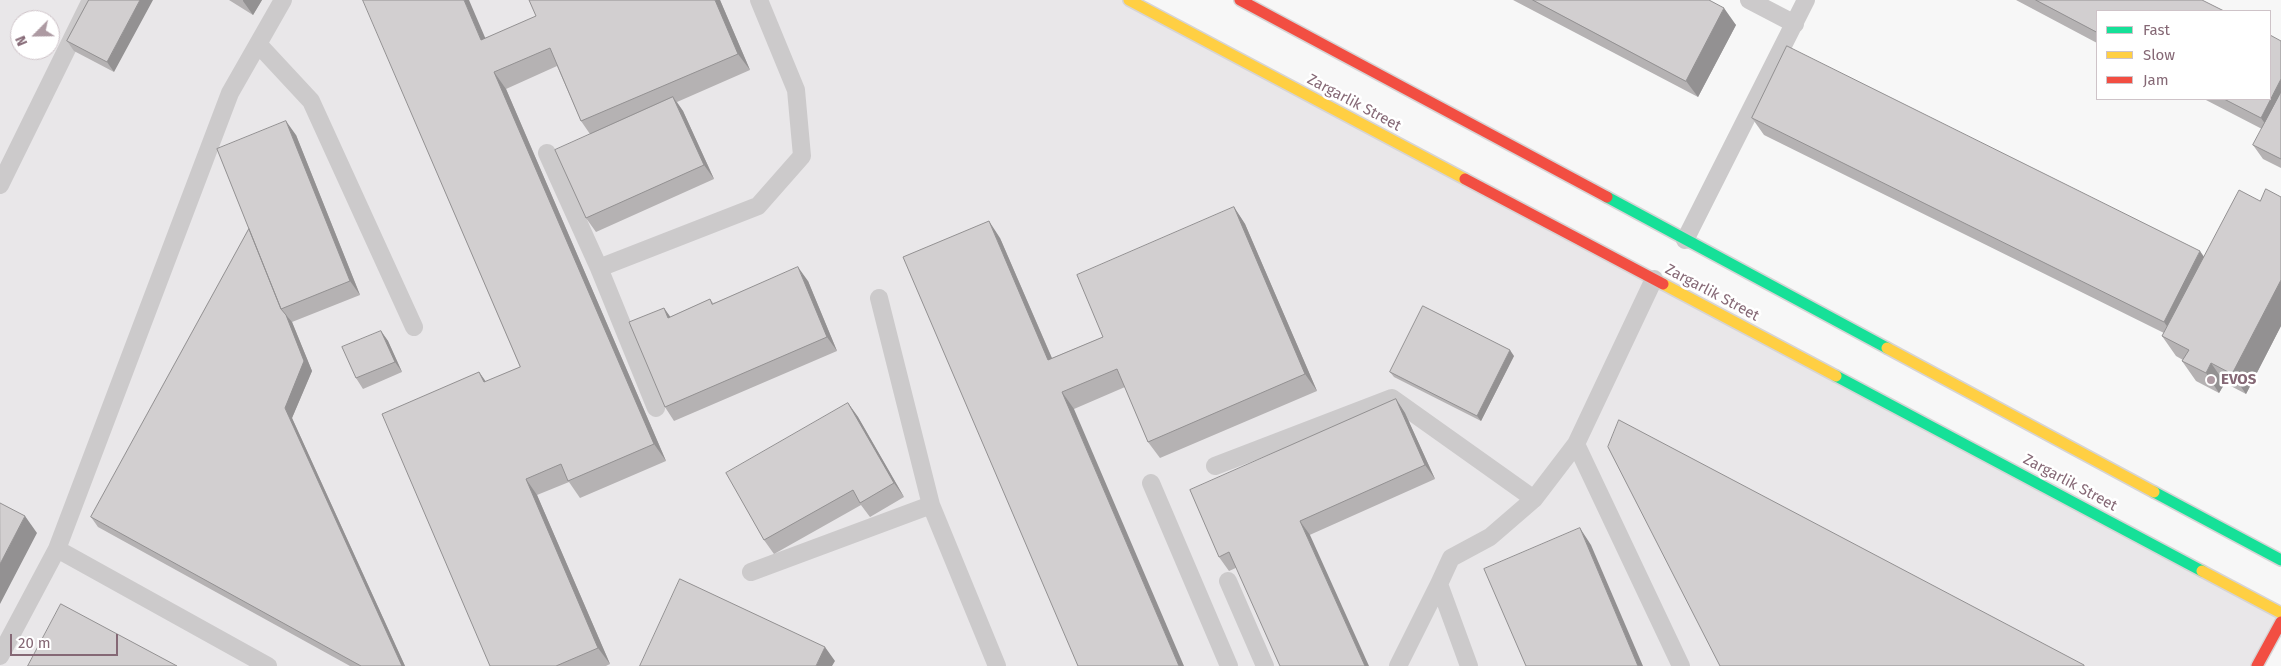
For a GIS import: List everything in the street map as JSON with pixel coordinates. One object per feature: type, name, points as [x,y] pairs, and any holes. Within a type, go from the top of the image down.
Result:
[{"type":"main road","name":"Zargarlik Street","points":[[1129,0],[2281,613]]},
{"type":"main road","name":"Zargarlik Street","points":[[1240,0],[2281,560]]},
{"type":"main road","points":[[2257,666],[2281,622]]},
{"type":"lane","points":[[0,185],[91,0]]},
{"type":"lane","points":[[0,656],[58,549],[230,93],[283,0]]},
{"type":"lane","points":[[599,268],[758,206],[802,156],[796,90],[759,0]]},
{"type":"lane","points":[[1749,0],[1794,24]]},
{"type":"lane","points":[[1685,240],[1806,0]]},
{"type":"lane","points":[[258,44],[311,101],[414,327]]},
{"type":"lane","points":[[547,154],[599,268],[656,408]]},
{"type":"lane","points":[[1398,666],[1451,558],[1490,537],[1534,499],[1576,444],[1654,279]]},
{"type":"lane","points":[[879,298],[931,506],[997,666]]},
{"type":"lane","points":[[1215,466],[1392,398],[1534,499]]},
{"type":"lane","points":[[1576,444],[1682,666]]},
{"type":"lane","points":[[1150,483],[1229,666]]},
{"type":"lane","points":[[751,572],[931,506]]},
{"type":"lane","points":[[58,549],[268,666]]},
{"type":"lane","points":[[1228,581],[1266,666]]},
{"type":"lane","points":[[1439,584],[1469,666]]},
{"type":"shaded area","points":[[0,0],[1129,0],[2281,613],[2257,666],[0,666]]},
{"type":"building","points":[[89,0],[140,0],[107,62],[67,41]]},
{"type":"building","points":[[363,0],[464,0],[481,40],[536,16],[529,0],[715,0],[738,54],[581,121],[550,48],[494,72],[654,444],[568,481],[561,464],[526,479],[598,648],[556,666],[490,666],[382,414],[479,372],[484,382],[520,367]]},
{"type":"building","points":[[1533,0],[1709,0],[1724,8],[1686,81]]},
{"type":"building","points":[[2036,0],[2202,0],[2222,10],[2096,10],[2096,31]]},
{"type":"building","points":[[2271,36],[2281,41],[2281,79],[2271,98]]},
{"type":"building","points":[[1787,46],[2200,251],[2164,322],[1752,118]]},
{"type":"building","points":[[2281,92],[2281,159],[2253,145]]},
{"type":"building","points":[[673,97],[704,165],[586,218],[555,150]]},
{"type":"building","points":[[2226,100],[2270,100],[2261,118]]},
{"type":"building","points":[[286,121],[350,281],[281,309],[217,149]]},
{"type":"building","points":[[2266,189],[2281,197],[2281,280],[2232,374],[2211,363],[2206,373],[2182,361],[2189,350],[2162,336],[2239,190],[2260,201]]},
{"type":"building","points":[[1234,207],[1305,374],[1148,442],[1117,369],[1062,392],[1179,666],[1078,666],[903,257],[989,221],[1048,360],[1103,337],[1077,275]]},
{"type":"building","points":[[249,229],[304,361],[285,408],[402,666],[361,666],[91,517]]},
{"type":"building","points":[[798,267],[827,337],[665,407],[629,322],[664,308],[668,318],[710,299],[712,304]]},
{"type":"building","points":[[1423,306],[1510,350],[1477,416],[1390,372]]},
{"type":"building","points":[[381,331],[395,362],[356,378],[342,347]]},
{"type":"building","points":[[1396,399],[1425,465],[1300,521],[1365,666],[1280,666],[1229,552],[1219,557],[1190,490]]},
{"type":"building","points":[[848,403],[894,483],[860,503],[853,490],[764,540],[726,473]]},
{"type":"building","points":[[1619,420],[2084,666],[1720,666],[1608,447]]},
{"type":"building","points":[[0,503],[25,516],[0,564]]},
{"type":"building","points":[[1580,528],[1638,666],[1526,666],[1484,569]]},
{"type":"building","points":[[680,579],[825,647],[816,666],[640,666]]},
{"type":"building","points":[[61,604],[177,666],[28,666]]},
{"type":"traffic: fast","points":[[1607,197],[1887,348]]},
{"type":"traffic: fast","points":[[1836,376],[2202,571]]},
{"type":"traffic: fast","points":[[2154,492],[2281,560]]},
{"type":"traffic: slow","points":[[1129,0],[1465,179]]},
{"type":"traffic: slow","points":[[1663,284],[1836,376]]},
{"type":"traffic: slow","points":[[1887,348],[2154,492]]},
{"type":"traffic: slow","points":[[2202,571],[2281,613]]},
{"type":"traffic: jam","points":[[1240,0],[1607,197]]},
{"type":"traffic: jam","points":[[1465,179],[1663,284]]},
{"type":"traffic: jam","points":[[2257,666],[2281,622]]},
{"type":"place","name":"EVOS","points":[[2211,380]]}]
